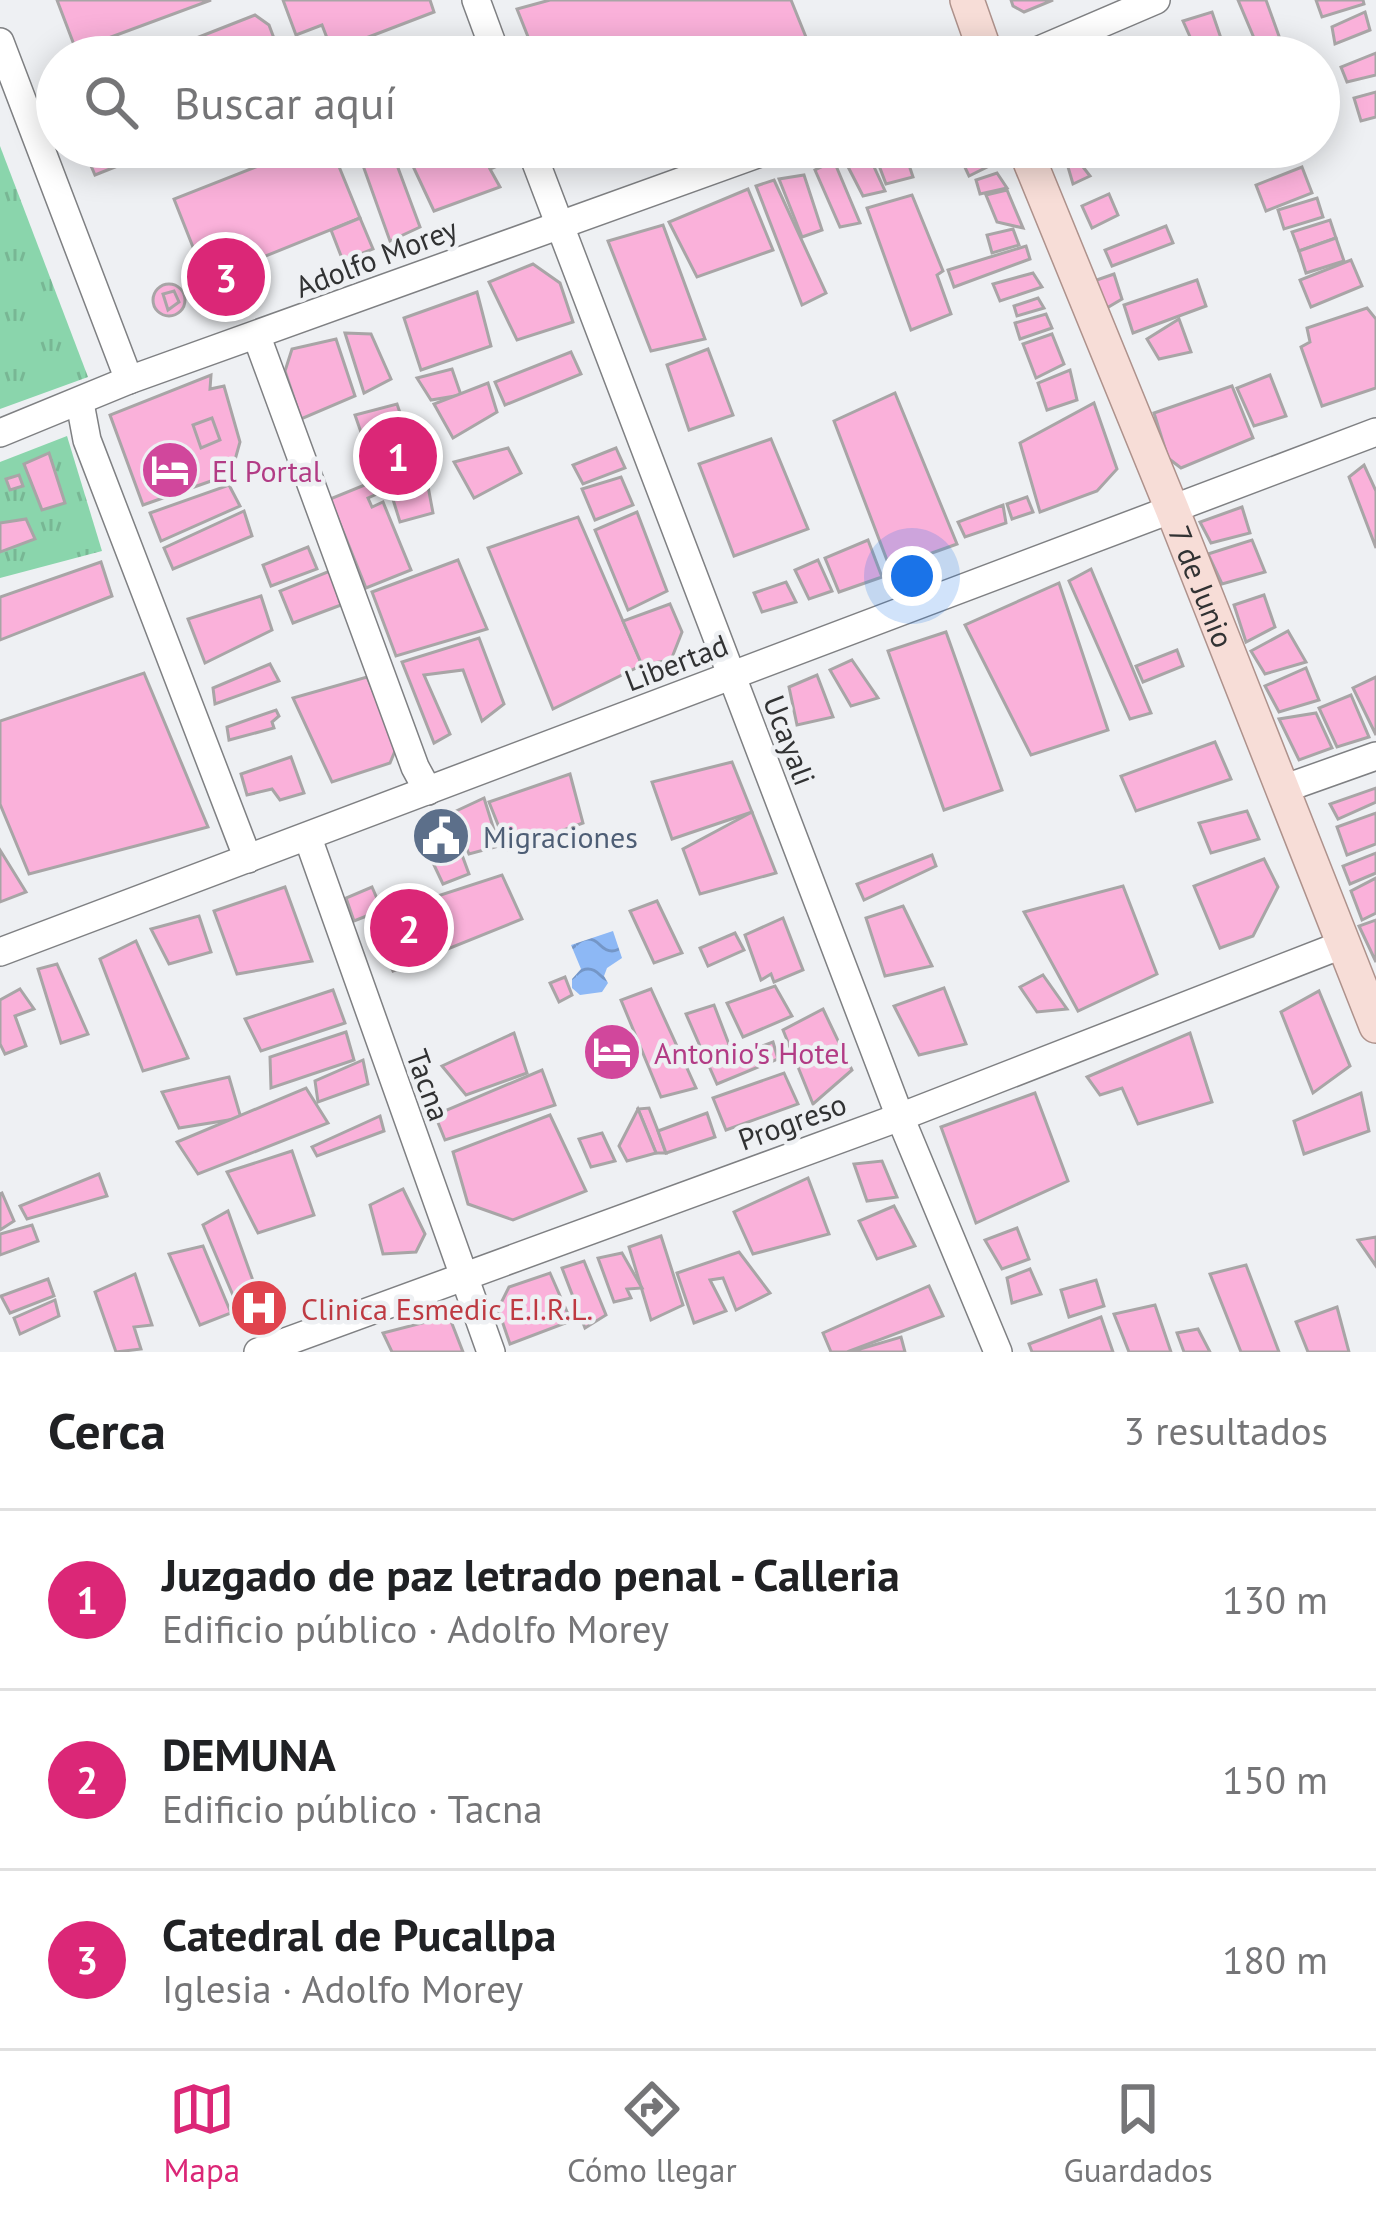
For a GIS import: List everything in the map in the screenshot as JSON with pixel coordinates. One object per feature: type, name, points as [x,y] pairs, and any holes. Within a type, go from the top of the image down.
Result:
[{"type":"main road","points":[[967,0],[980,36]]},
{"type":"main road","name":"7 de Junio","points":[[1033,168],[1376,1026]]},
{"type":"street","points":[[476,0],[489,36]]},
{"type":"street","points":[[1072,36],[1156,0]]},
{"type":"street","points":[[0,42],[36,136]]},
{"type":"street","points":[[48,168],[129,380]]},
{"type":"street","name":"Ucayali","points":[[538,168],[900,1117],[998,1352]]},
{"type":"street","name":"Adolfo Morey","points":[[0,433],[129,380],[717,168]]},
{"type":"street","points":[[257,337],[428,791]]},
{"type":"street","points":[[80,403],[87,440],[248,859]]},
{"type":"street","name":"Libertad","points":[[0,952],[1376,432]]},
{"type":"street","points":[[1283,789],[1376,756]]},
{"type":"street","name":"Tacna","points":[[308,838],[491,1352]]},
{"type":"street","name":"Progreso","points":[[258,1352],[900,1117],[1344,944]]},
{"type":"green space","points":[[0,146],[88,377],[0,409]]},
{"type":"green space","points":[[67,436],[102,551],[0,578],[0,462]]},
{"type":"water","points":[[613,931],[622,958],[607,968],[608,983],[602,992],[580,995],[572,988],[572,979],[581,969],[571,945]]},
{"type":"building","points":[[57,0],[211,0],[114,36],[71,36]]},
{"type":"building","points":[[283,0],[430,0],[434,12],[371,36],[326,36],[322,25],[296,35]]},
{"type":"building","points":[[550,0],[791,0],[806,36],[528,36],[517,9]]},
{"type":"building","points":[[1011,0],[1053,0],[1024,12]]},
{"type":"building","points":[[1238,0],[1266,0],[1279,36],[1253,36]]},
{"type":"building","points":[[1316,0],[1363,0],[1364,4],[1322,17]]},
{"type":"building","points":[[1212,12],[1220,36],[1190,36],[1183,21]]},
{"type":"building","points":[[1365,12],[1370,30],[1340,42],[1332,27]]},
{"type":"building","points":[[255,15],[269,25],[273,36],[202,36]]},
{"type":"building","points":[[1376,53],[1376,75],[1347,82],[1341,67]]},
{"type":"building","points":[[1376,92],[1376,117],[1361,121],[1354,98]]},
{"type":"building","points":[[253,168],[340,168],[360,218],[206,280],[174,199]]},
{"type":"building","points":[[364,168],[398,168],[420,227],[390,241]]},
{"type":"building","points":[[414,168],[492,168],[500,187],[434,211]]},
{"type":"building","points":[[837,168],[860,223],[840,227],[815,170]]},
{"type":"building","points":[[849,168],[875,168],[885,191],[863,196]]},
{"type":"building","points":[[880,168],[910,168],[913,177],[886,184]]},
{"type":"building","points":[[1068,168],[1084,168],[1090,176],[1073,184]]},
{"type":"building","points":[[1302,168],[1312,193],[1266,211],[1256,185]]},
{"type":"building","points":[[997,173],[1007,188],[980,194],[976,180]]},
{"type":"building","points":[[804,175],[822,230],[802,237],[779,179]]},
{"type":"building","points":[[774,180],[826,293],[802,305],[756,186]]},
{"type":"building","points":[[748,189],[773,250],[697,277],[669,222]]},
{"type":"building","points":[[1007,190],[1023,228],[997,222],[986,195]]},
{"type":"building","points":[[1109,194],[1118,215],[1092,228],[1082,206]]},
{"type":"building","points":[[912,195],[943,271],[937,275],[951,314],[911,330],[867,208]]},
{"type":"building","points":[[1317,198],[1323,217],[1284,229],[1278,210]]},
{"type":"building","points":[[360,218],[373,249],[343,261],[331,230]]},
{"type":"building","points":[[1330,220],[1336,238],[1299,251],[1292,232]]},
{"type":"building","points":[[663,225],[705,339],[651,351],[608,241]]},
{"type":"building","points":[[1166,226],[1173,243],[1112,266],[1105,250]]},
{"type":"building","points":[[1013,229],[1019,245],[992,253],[987,235]]},
{"type":"building","points":[[1336,238],[1344,261],[1306,273],[1299,251]]},
{"type":"building","points":[[1026,246],[1030,259],[954,287],[948,270]]},
{"type":"building","points":[[1351,260],[1362,286],[1311,307],[1300,280]]},
{"type":"building","points":[[533,264],[560,283],[573,322],[517,340],[489,282]]},
{"type":"building","points":[[1033,273],[1042,287],[1000,301],[993,284]]},
{"type":"building","points":[[1114,274],[1122,299],[1105,309],[1094,281]]},
{"type":"building","points":[[1197,280],[1206,306],[1133,333],[1124,305]]},
{"type":"building","points":[[169,284],[180,289],[185,300],[180,311],[169,316],[158,311],[153,300],[158,289]]},
{"type":"building","points":[[174,291],[179,302],[168,310],[163,294]]},
{"type":"building","points":[[477,292],[491,346],[421,370],[404,318]]},
{"type":"building","points":[[1038,298],[1044,308],[1017,316],[1014,306]]},
{"type":"building","points":[[1367,308],[1376,319],[1376,388],[1322,406],[1301,347],[1310,342],[1307,328]]},
{"type":"building","points":[[1046,314],[1052,328],[1020,339],[1015,323]]},
{"type":"building","points":[[1179,319],[1191,352],[1159,359],[1147,339]]},
{"type":"building","points":[[345,333],[371,334],[391,379],[364,393]]},
{"type":"building","points":[[1052,334],[1064,364],[1036,378],[1023,344]]},
{"type":"building","points":[[336,339],[355,396],[301,419],[285,371],[292,349]]},
{"type":"building","points":[[708,349],[733,415],[689,430],[667,365]]},
{"type":"building","points":[[571,352],[581,374],[505,405],[495,382]]},
{"type":"building","points":[[452,369],[461,395],[431,400],[417,378]]},
{"type":"building","points":[[1070,370],[1077,400],[1047,410],[1038,383]]},
{"type":"building","points":[[211,375],[210,389],[224,386],[240,442],[231,474],[143,505],[110,415]]},
{"type":"building","points":[[1270,375],[1286,416],[1254,426],[1237,388]]},
{"type":"building","points":[[488,383],[497,412],[453,438],[434,404]]},
{"type":"building","points":[[1232,386],[1253,438],[1181,468],[1168,458],[1154,413]]},
{"type":"building","points":[[895,393],[957,544],[890,568],[834,421]]},
{"type":"building","points":[[1094,403],[1117,469],[1097,491],[1040,512],[1020,443]]},
{"type":"building","points":[[397,404],[421,475],[379,484],[355,415]]},
{"type":"building","points":[[212,418],[220,440],[201,448],[193,425]]},
{"type":"building","points":[[771,439],[808,529],[734,556],[699,464]]},
{"type":"building","points":[[508,448],[521,473],[474,498],[454,462]]},
{"type":"building","points":[[616,448],[625,468],[583,484],[573,465]]},
{"type":"building","points":[[49,453],[65,503],[42,510],[24,464]]},
{"type":"building","points":[[1364,465],[1376,491],[1376,548],[1349,477]]},
{"type":"building","points":[[19,475],[23,486],[10,490],[6,479]]},
{"type":"building","points":[[621,477],[633,505],[595,520],[582,489]]},
{"type":"building","points":[[427,481],[433,513],[400,522],[391,493]]},
{"type":"building","points":[[372,482],[377,494],[368,498],[372,507],[383,502],[411,570],[366,588],[330,499]]},
{"type":"building","points":[[229,485],[240,506],[161,541],[150,513]]},
{"type":"building","points":[[1027,497],[1033,512],[1012,519],[1007,504]]},
{"type":"building","points":[[1003,505],[1006,523],[965,537],[958,522]]},
{"type":"building","points":[[1242,507],[1250,533],[1211,543],[1200,522]]},
{"type":"building","points":[[244,511],[252,536],[173,569],[164,548]]},
{"type":"building","points":[[637,512],[667,591],[628,610],[595,530]]},
{"type":"building","points":[[578,517],[642,665],[553,709],[488,548]]},
{"type":"building","points":[[26,519],[35,539],[0,552],[0,523]]},
{"type":"building","points":[[868,540],[882,577],[839,592],[825,558]]},
{"type":"building","points":[[1252,540],[1265,572],[1222,584],[1208,554]]},
{"type":"building","points":[[308,547],[317,569],[271,586],[263,565]]},
{"type":"building","points":[[458,560],[487,629],[396,656],[372,592]]},
{"type":"building","points":[[818,560],[832,591],[809,599],[795,570]]},
{"type":"building","points":[[101,562],[112,596],[0,640],[0,597]]},
{"type":"building","points":[[1091,569],[1151,713],[1130,719],[1069,581]]},
{"type":"building","points":[[330,571],[341,605],[293,623],[280,591]]},
{"type":"building","points":[[786,582],[796,602],[762,612],[754,593]]},
{"type":"building","points":[[1059,583],[1108,730],[1031,755],[965,625]]},
{"type":"building","points":[[1264,595],[1275,627],[1246,642],[1234,605]]},
{"type":"building","points":[[261,596],[272,630],[205,663],[188,619]]},
{"type":"building","points":[[670,604],[682,632],[671,660],[642,665],[623,621]]},
{"type":"building","points":[[1288,631],[1306,662],[1265,674],[1251,651]]},
{"type":"building","points":[[946,632],[1002,790],[944,810],[888,651]]},
{"type":"building","points":[[479,638],[504,704],[482,721],[463,670],[424,675],[450,734],[434,743],[402,662]]},
{"type":"building","points":[[1177,650],[1183,666],[1143,682],[1136,666]]},
{"type":"building","points":[[852,660],[878,698],[851,706],[830,670]]},
{"type":"building","points":[[270,664],[279,681],[215,704],[213,688]]},
{"type":"building","points":[[1306,668],[1319,700],[1279,712],[1265,686]]},
{"type":"building","points":[[144,673],[208,827],[29,874],[0,804],[0,721]]},
{"type":"building","points":[[817,675],[833,717],[797,725],[789,687]]},
{"type":"building","points":[[367,677],[397,746],[390,763],[332,782],[293,698]]},
{"type":"building","points":[[1376,677],[1376,735],[1353,688]]},
{"type":"building","points":[[1351,695],[1369,737],[1337,747],[1319,708]]},
{"type":"building","points":[[276,710],[279,716],[272,722],[274,728],[229,740],[227,727]]},
{"type":"building","points":[[1316,713],[1332,748],[1299,760],[1279,719]]},
{"type":"building","points":[[1215,742],[1231,779],[1136,811],[1121,776]]},
{"type":"building","points":[[291,757],[304,793],[280,800],[272,789],[247,795],[241,774]]},
{"type":"building","points":[[732,762],[752,812],[672,839],[652,782]]},
{"type":"building","points":[[570,774],[583,823],[508,850],[489,802]]},
{"type":"building","points":[[1376,788],[1376,802],[1338,819],[1330,804]]},
{"type":"building","points":[[484,798],[499,846],[469,854],[452,813]]},
{"type":"building","points":[[1247,811],[1259,839],[1211,853],[1199,823]]},
{"type":"building","points":[[752,812],[776,873],[700,894],[683,849]]},
{"type":"building","points":[[1376,813],[1376,844],[1347,855],[1337,827]]},
{"type":"building","points":[[448,817],[469,874],[443,884],[417,829]]},
{"type":"building","points":[[0,850],[26,892],[0,902]]},
{"type":"building","points":[[1376,853],[1376,873],[1350,884],[1343,866]]},
{"type":"building","points":[[932,855],[936,866],[864,900],[857,884]]},
{"type":"building","points":[[1264,859],[1278,887],[1253,936],[1220,948],[1194,886]]},
{"type":"building","points":[[502,875],[522,919],[393,971],[370,918]]},
{"type":"building","points":[[1376,878],[1376,913],[1362,920],[1351,891]]},
{"type":"building","points":[[1123,886],[1157,974],[1078,1011],[1024,912]]},
{"type":"building","points":[[285,887],[312,961],[237,974],[214,911]]},
{"type":"building","points":[[372,887],[382,910],[354,921],[346,898]]},
{"type":"building","points":[[657,901],[682,953],[654,963],[630,911]]},
{"type":"building","points":[[903,906],[932,966],[885,976],[866,918]]},
{"type":"building","points":[[199,916],[211,952],[169,964],[151,929]]},
{"type":"building","points":[[783,918],[803,970],[774,982],[771,974],[761,980],[745,935]]},
{"type":"building","points":[[1376,920],[1376,962],[1359,926]]},
{"type":"building","points":[[735,933],[744,950],[708,966],[700,948]]},
{"type":"building","points":[[136,941],[188,1058],[143,1071],[100,959]]},
{"type":"building","points":[[57,964],[88,1034],[61,1043],[38,969]]},
{"type":"building","points":[[1043,975],[1067,1009],[1037,1012],[1020,987]]},
{"type":"building","points":[[565,977],[572,995],[559,1002],[550,983]]},
{"type":"building","points":[[775,986],[792,1016],[743,1037],[727,1003]]},
{"type":"building","points":[[944,988],[966,1044],[919,1055],[894,1006]]},
{"type":"building","points":[[20,989],[34,1009],[15,1016],[26,1046],[5,1054],[0,1044],[0,1000]]},
{"type":"building","points":[[651,989],[696,1088],[661,1097],[621,1000]]},
{"type":"building","points":[[333,990],[345,1023],[261,1051],[245,1019]]},
{"type":"building","points":[[1319,991],[1350,1066],[1313,1093],[1281,1012]]},
{"type":"building","points":[[714,1005],[730,1047],[703,1053],[686,1014]]},
{"type":"building","points":[[823,1009],[852,1070],[813,1104],[783,1030]]},
{"type":"building","points":[[346,1032],[354,1060],[271,1088],[270,1057]]},
{"type":"building","points":[[514,1033],[527,1073],[466,1095],[442,1066]]},
{"type":"building","points":[[1190,1033],[1212,1102],[1138,1124],[1122,1088],[1100,1095],[1087,1077]]},
{"type":"building","points":[[773,1042],[778,1059],[717,1084],[709,1066]]},
{"type":"building","points":[[363,1060],[368,1084],[318,1102],[315,1081]]},
{"type":"building","points":[[542,1070],[555,1105],[445,1140],[435,1115]]},
{"type":"building","points":[[784,1073],[798,1104],[726,1130],[713,1098]]},
{"type":"building","points":[[229,1077],[241,1118],[179,1128],[162,1092]]},
{"type":"building","points":[[306,1088],[328,1123],[198,1174],[177,1142]]},
{"type":"building","points":[[1035,1093],[1068,1181],[976,1223],[941,1127]]},
{"type":"building","points":[[1361,1093],[1369,1131],[1304,1154],[1294,1121]]},
{"type":"building","points":[[649,1108],[666,1153],[656,1153],[638,1109]]},
{"type":"building","points":[[638,1109],[656,1153],[627,1161],[619,1146]]},
{"type":"building","points":[[707,1113],[715,1137],[666,1153],[658,1131]]},
{"type":"building","points":[[550,1115],[586,1191],[513,1220],[468,1204],[453,1152]]},
{"type":"building","points":[[380,1116],[384,1131],[317,1156],[312,1147]]},
{"type":"building","points":[[602,1133],[615,1161],[591,1167],[579,1139]]},
{"type":"building","points":[[292,1151],[314,1215],[258,1233],[227,1172]]},
{"type":"building","points":[[882,1161],[897,1197],[867,1201],[854,1164]]},
{"type":"building","points":[[99,1174],[107,1196],[27,1219],[20,1206]]},
{"type":"building","points":[[808,1178],[829,1234],[753,1254],[734,1212]]},
{"type":"building","points":[[403,1189],[425,1234],[416,1252],[383,1254],[370,1205]]},
{"type":"building","points":[[0,1194],[14,1221],[0,1230]]},
{"type":"building","points":[[894,1206],[915,1246],[877,1259],[859,1221]]},
{"type":"building","points":[[228,1211],[261,1303],[241,1314],[203,1225]]},
{"type":"building","points":[[32,1225],[38,1241],[0,1255],[0,1234]]},
{"type":"building","points":[[1017,1228],[1029,1259],[1002,1269],[985,1240]]},
{"type":"building","points":[[661,1236],[683,1305],[651,1320],[629,1247]]},
{"type":"building","points":[[1376,1237],[1376,1266],[1358,1240]]},
{"type":"building","points":[[203,1246],[231,1313],[200,1325],[169,1254]]},
{"type":"building","points":[[739,1252],[770,1293],[736,1310],[723,1278],[710,1280],[726,1311],[694,1323],[677,1273]]},
{"type":"building","points":[[622,1253],[642,1288],[627,1289],[631,1298],[614,1302],[598,1258]]},
{"type":"building","points":[[584,1261],[606,1315],[585,1328],[562,1268]]},
{"type":"building","points":[[1246,1265],[1279,1352],[1241,1352],[1210,1274]]},
{"type":"building","points":[[1030,1269],[1041,1294],[1012,1303],[1007,1278]]},
{"type":"building","points":[[550,1273],[571,1321],[510,1344],[498,1309],[509,1287]]},
{"type":"building","points":[[135,1274],[152,1325],[134,1327],[141,1349],[116,1352],[95,1292]]},
{"type":"building","points":[[48,1279],[54,1296],[10,1313],[1,1296]]},
{"type":"building","points":[[1096,1280],[1104,1306],[1069,1317],[1061,1290]]},
{"type":"building","points":[[929,1286],[943,1316],[847,1352],[831,1352],[823,1333]]},
{"type":"building","points":[[55,1300],[59,1316],[20,1334],[14,1318]]},
{"type":"building","points":[[1155,1305],[1171,1352],[1129,1352],[1114,1314]]},
{"type":"building","points":[[1337,1307],[1349,1352],[1308,1352],[1296,1322]]},
{"type":"building","points":[[449,1316],[463,1352],[392,1352],[383,1333]]},
{"type":"building","points":[[1101,1317],[1113,1352],[1032,1352],[1029,1344]]},
{"type":"building","points":[[1198,1329],[1210,1352],[1184,1352],[1177,1333]]},
{"type":"building","points":[[901,1337],[905,1352],[850,1352]]},
{"type":"place","name":"Catedral de Pucallpa","points":[[226,277]]},
{"type":"place","name":"Juzgado de paz letrado penal - Calleria","points":[[398,456]]},
{"type":"place","name":"El Portal","points":[[170,470]]},
{"type":"place","name":"Migraciones","points":[[441,836]]},
{"type":"place","name":"DEMUNA","points":[[409,928]]},
{"type":"place","name":"Antonio's Hotel","points":[[612,1052]]},
{"type":"place","name":"Clinica Esmedic E.I.R.L.","points":[[259,1308]]}]
